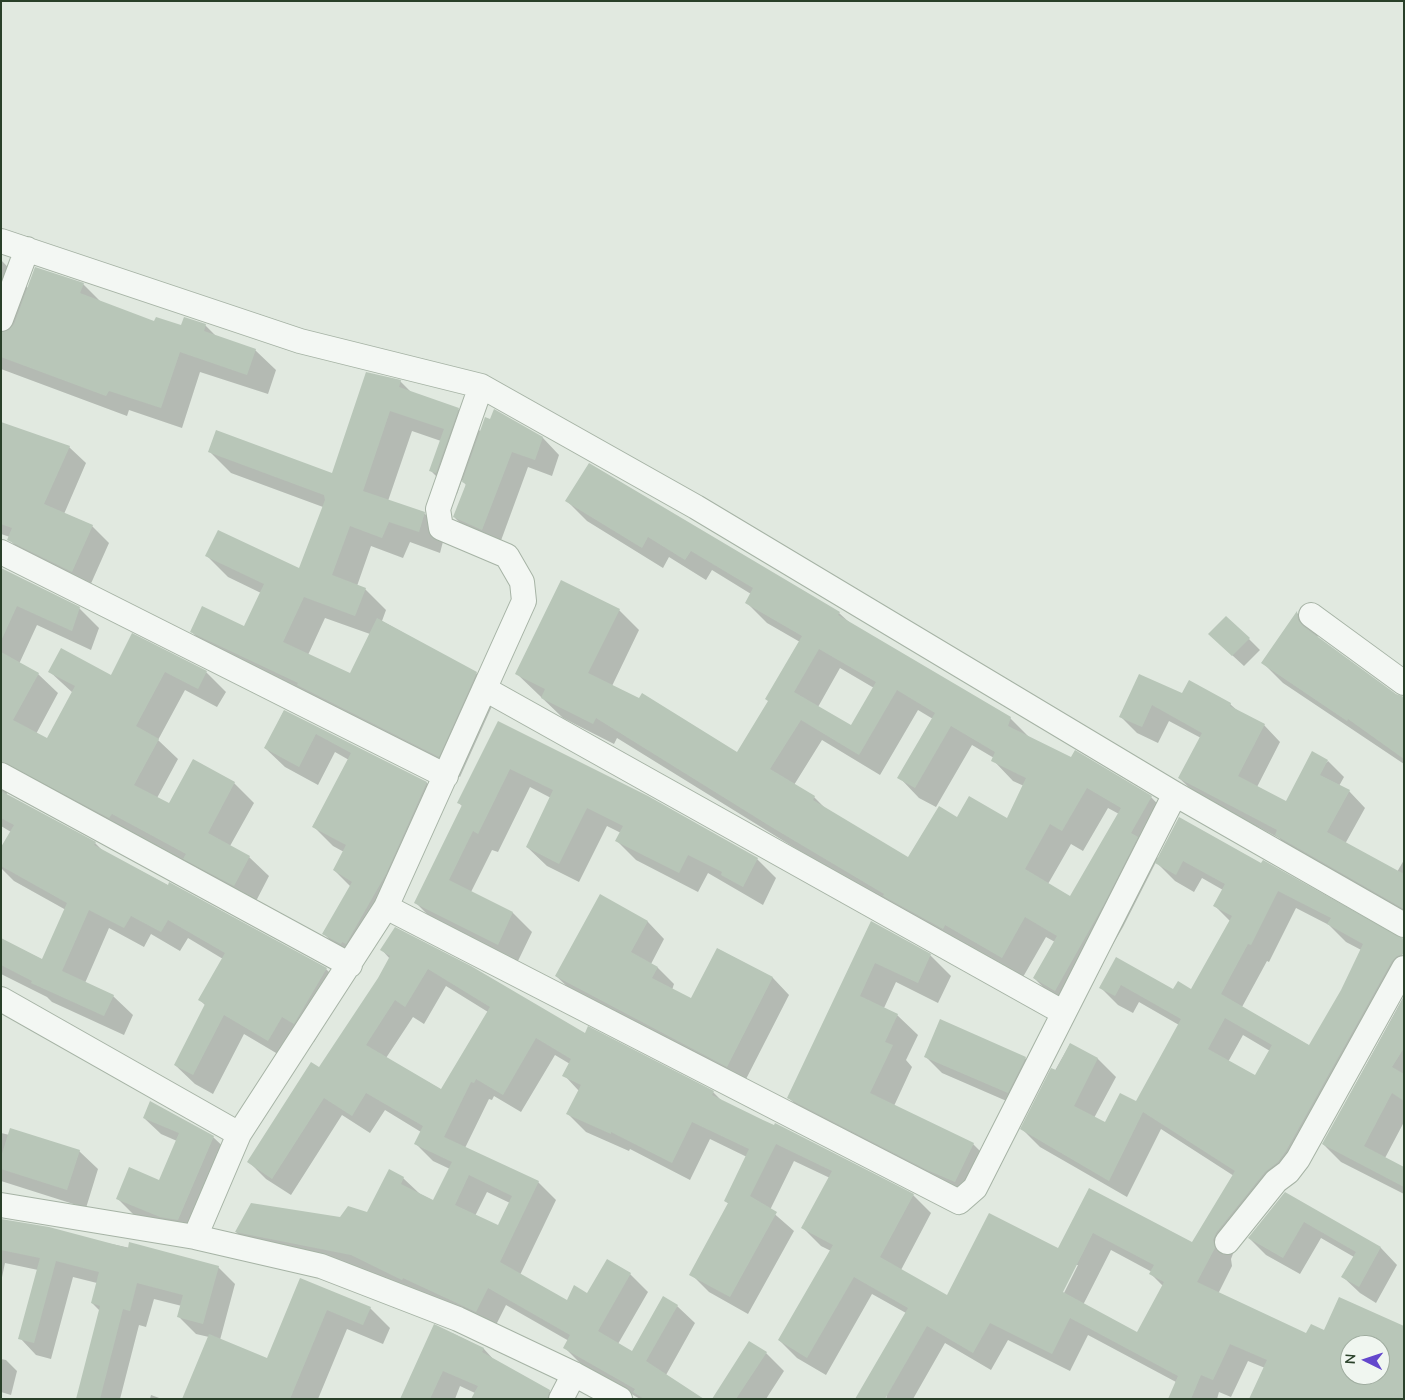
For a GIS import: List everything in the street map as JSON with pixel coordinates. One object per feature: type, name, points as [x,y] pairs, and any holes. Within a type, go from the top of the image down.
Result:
[{"type":"street","points":[[1,241],[27,248],[300,340],[481,386],[696,507],[1175,794],[1404,925]]},
{"type":"street","points":[[1,319],[27,248]]},
{"type":"street","points":[[195,1237],[239,1134],[386,907],[524,602],[522,582],[507,556],[441,528],[438,509],[481,386]]},
{"type":"street","points":[[1,552],[446,776]]},
{"type":"street","points":[[1311,615],[1404,683]]},
{"type":"street","points":[[485,689],[1064,1013]]},
{"type":"street","points":[[1,775],[350,965]]},
{"type":"street","points":[[386,907],[959,1202],[975,1188],[1175,794]]},
{"type":"street","points":[[1227,1242],[1276,1181],[1288,1172],[1298,1159],[1404,968]]},
{"type":"street","points":[[1,999],[239,1134]]},
{"type":"street","points":[[1,1205],[195,1237],[321,1266],[458,1319],[574,1374],[620,1399]]},
{"type":"street","points":[[561,1399],[574,1374]]},
{"type":"building","points":[[35,267],[84,283],[80,293],[154,321],[156,317],[181,325],[184,317],[206,324],[204,331],[256,349],[247,375],[180,352],[161,408],[109,391],[106,396],[1,357],[1,332],[9,330],[14,324]]},
{"type":"building","points":[[366,372],[401,380],[399,387],[459,408],[436,473],[429,471],[444,429],[390,411],[363,491],[425,512],[419,532],[389,522],[382,538],[350,526],[332,575],[366,588],[355,616],[304,597],[283,642],[350,673],[377,618],[477,672],[439,757],[297,685],[298,683],[190,632],[202,606],[244,626],[264,584],[205,556],[218,530],[299,568],[325,500],[324,495],[208,452],[216,430],[332,473]]},
{"type":"building","points":[[494,409],[543,437],[535,460],[512,452],[482,530],[453,517],[466,484],[462,482],[485,417],[490,419]]},
{"type":"building","points":[[1,422],[70,446],[44,504],[93,525],[72,572],[7,540],[12,528],[1,524]]},
{"type":"building","points":[[589,463],[840,612],[838,615],[1011,717],[1008,726],[1071,757],[1075,750],[1152,796],[1131,833],[1138,837],[1103,906],[1055,991],[1033,978],[1057,936],[1025,917],[1002,958],[945,925],[943,929],[883,896],[884,894],[773,828],[596,718],[593,724],[541,698],[545,689],[515,674],[561,580],[620,609],[588,673],[639,698],[642,693],[737,752],[768,701],[765,699],[802,636],[745,603],[753,588],[691,551],[685,560],[648,537],[642,548],[565,501]],"holes":[[[819,649],[876,682],[851,725],[794,692]],[[897,690],[935,713],[897,778],[915,788],[951,726],[995,752],[991,761],[1026,778],[1007,818],[969,796],[957,817],[939,806],[908,857],[813,800],[815,796],[770,769],[801,720],[859,755]],[[1087,788],[1121,808],[1070,896],[1025,869],[1050,824],[1062,831]]]},
{"type":"building","points":[[1,568],[80,607],[72,631],[17,606],[1,641]]},
{"type":"building","points":[[1297,611],[1298,620],[1303,626],[1396,694],[1404,697],[1404,759],[1348,719],[1347,721],[1261,663]]},
{"type":"building","points":[[1226,616],[1250,638],[1232,656],[1208,634]]},
{"type":"building","points":[[132,633],[207,671],[198,689],[165,672],[136,726],[159,739],[134,785],[169,803],[193,759],[235,782],[208,833],[250,856],[234,886],[183,859],[186,854],[112,814],[109,818],[1,761],[1,652],[39,673],[13,720],[47,738],[75,686],[48,672],[61,648],[111,675]]},
{"type":"building","points":[[1139,674],[1182,693],[1189,680],[1231,703],[1230,706],[1265,724],[1238,776],[1286,801],[1312,751],[1328,760],[1320,775],[1350,790],[1327,832],[1404,874],[1404,909],[1275,835],[1277,830],[1178,778],[1202,733],[1152,705],[1142,727],[1119,717]]},
{"type":"building","points":[[284,710],[427,782],[386,874],[346,944],[342,942],[341,944],[322,934],[352,882],[333,870],[346,845],[312,827],[351,753],[316,734],[299,767],[264,748]]},
{"type":"building","points":[[498,721],[648,796],[758,858],[743,887],[721,875],[722,872],[688,855],[679,873],[615,841],[623,826],[587,808],[559,864],[526,847],[553,790],[510,769],[478,834],[473,831],[449,880],[513,912],[498,945],[414,903],[462,805],[457,803]]},
{"type":"building","points":[[1,791],[96,842],[94,845],[168,885],[169,882],[327,968],[294,1024],[282,1017],[268,1041],[224,1015],[193,1075],[174,1065],[205,1004],[198,1000],[225,953],[168,920],[161,932],[131,916],[124,928],[89,910],[62,971],[114,995],[104,1016],[31,983],[32,981],[1,965],[1,938],[42,959],[67,903],[1,866],[1,847],[14,825],[1,818]]},
{"type":"building","points":[[1179,817],[1261,863],[1263,860],[1404,939],[1404,954],[1397,956],[1392,961],[1286,1151],[1278,1162],[1265,1172],[1216,1233],[1213,1240],[1215,1248],[1197,1282],[1306,1333],[1311,1324],[1324,1330],[1339,1297],[1404,1326],[1404,1399],[1249,1399],[1267,1360],[1230,1344],[1213,1380],[1201,1375],[1191,1399],[1168,1399],[1178,1376],[1070,1318],[1052,1354],[990,1323],[973,1353],[927,1326],[885,1399],[855,1399],[908,1308],[854,1277],[807,1358],[778,1340],[833,1245],[801,1228],[832,1171],[776,1144],[750,1196],[777,1212],[730,1297],[689,1275],[728,1203],[724,1201],[749,1149],[692,1122],[672,1163],[611,1132],[611,1134],[566,1114],[581,1085],[562,1076],[571,1059],[536,1038],[503,1095],[476,1079],[474,1083],[471,1082],[444,1137],[539,1181],[500,1262],[567,1300],[574,1285],[587,1293],[607,1259],[631,1273],[598,1331],[632,1351],[663,1296],[678,1305],[646,1361],[704,1399],[644,1399],[633,1392],[635,1389],[563,1348],[570,1335],[488,1288],[476,1312],[403,1278],[402,1280],[351,1255],[235,1232],[251,1203],[340,1217],[348,1206],[367,1212],[389,1169],[404,1177],[401,1184],[433,1200],[452,1162],[414,1144],[423,1126],[366,1093],[352,1116],[324,1098],[272,1179],[247,1162],[311,1062],[319,1067],[378,978],[390,956],[380,950],[395,927],[471,966],[585,1033],[588,1026],[714,1091],[712,1095],[774,1125],[775,1123],[914,1194],[880,1257],[947,1295],[989,1213],[1058,1248],[1089,1188],[1192,1242],[1235,1171],[1143,1112],[1109,1181],[1020,1129],[1051,1068],[1056,1070],[1070,1043],[1098,1058],[1074,1106],[1105,1122],[1120,1093],[1136,1101],[1181,1019],[1121,985],[1115,996],[1099,988],[1116,957],[1173,989],[1178,981],[1191,989],[1232,916],[1213,906],[1225,884],[1183,861],[1176,875],[1155,863]],"holes":[[[1278,891],[1331,918],[1327,924],[1363,944],[1341,990],[1309,1045],[1221,994],[1248,944],[1251,945]],[[428,969],[490,1007],[441,1089],[366,1045],[395,1000],[405,1007]],[[1225,1018],[1272,1045],[1255,1075],[1208,1049]],[[469,1175],[512,1196],[498,1225],[455,1205]],[[1093,1233],[1154,1265],[1149,1274],[1164,1282],[1137,1332],[1063,1292]]]},
{"type":"building","points":[[600,894],[648,921],[631,952],[658,967],[652,978],[691,998],[717,948],[773,977],[727,1067],[555,976]]},
{"type":"building","points":[[871,921],[931,954],[918,983],[875,963],[860,996],[898,1014],[885,1042],[893,1045],[870,1093],[974,1143],[955,1182],[927,1170],[787,1098]]},
{"type":"building","points":[[1404,997],[1404,1048],[1392,1067],[1404,1074],[1404,1101],[1392,1093],[1364,1146],[1404,1167],[1404,1187],[1322,1144]]},
{"type":"building","points":[[940,1019],[1026,1057],[1008,1093],[924,1057]]},
{"type":"building","points":[[150,1101],[214,1136],[178,1220],[160,1217],[116,1199],[129,1167],[159,1180],[179,1133],[143,1118]]},
{"type":"building","points":[[10,1128],[80,1150],[67,1190],[1,1169],[1,1157]]},
{"type":"building","points":[[1285,1192],[1381,1247],[1359,1287],[1341,1277],[1356,1252],[1304,1222],[1283,1258],[1248,1238]]},
{"type":"building","points":[[1,1219],[49,1227],[128,1248],[129,1242],[219,1266],[203,1324],[177,1317],[183,1295],[137,1283],[130,1311],[123,1309],[100,1399],[76,1399],[100,1306],[91,1303],[99,1272],[56,1261],[34,1343],[18,1339],[40,1258],[1,1250]]},
{"type":"building","points":[[300,1278],[371,1307],[363,1325],[327,1310],[290,1399],[182,1399],[209,1334],[267,1358]]},
{"type":"building","points":[[434,1324],[484,1348],[482,1352],[550,1390],[547,1399],[471,1399],[478,1386],[443,1371],[430,1399],[400,1399]]},
{"type":"building","points":[[749,1341],[767,1352],[736,1399],[712,1399]]}]
